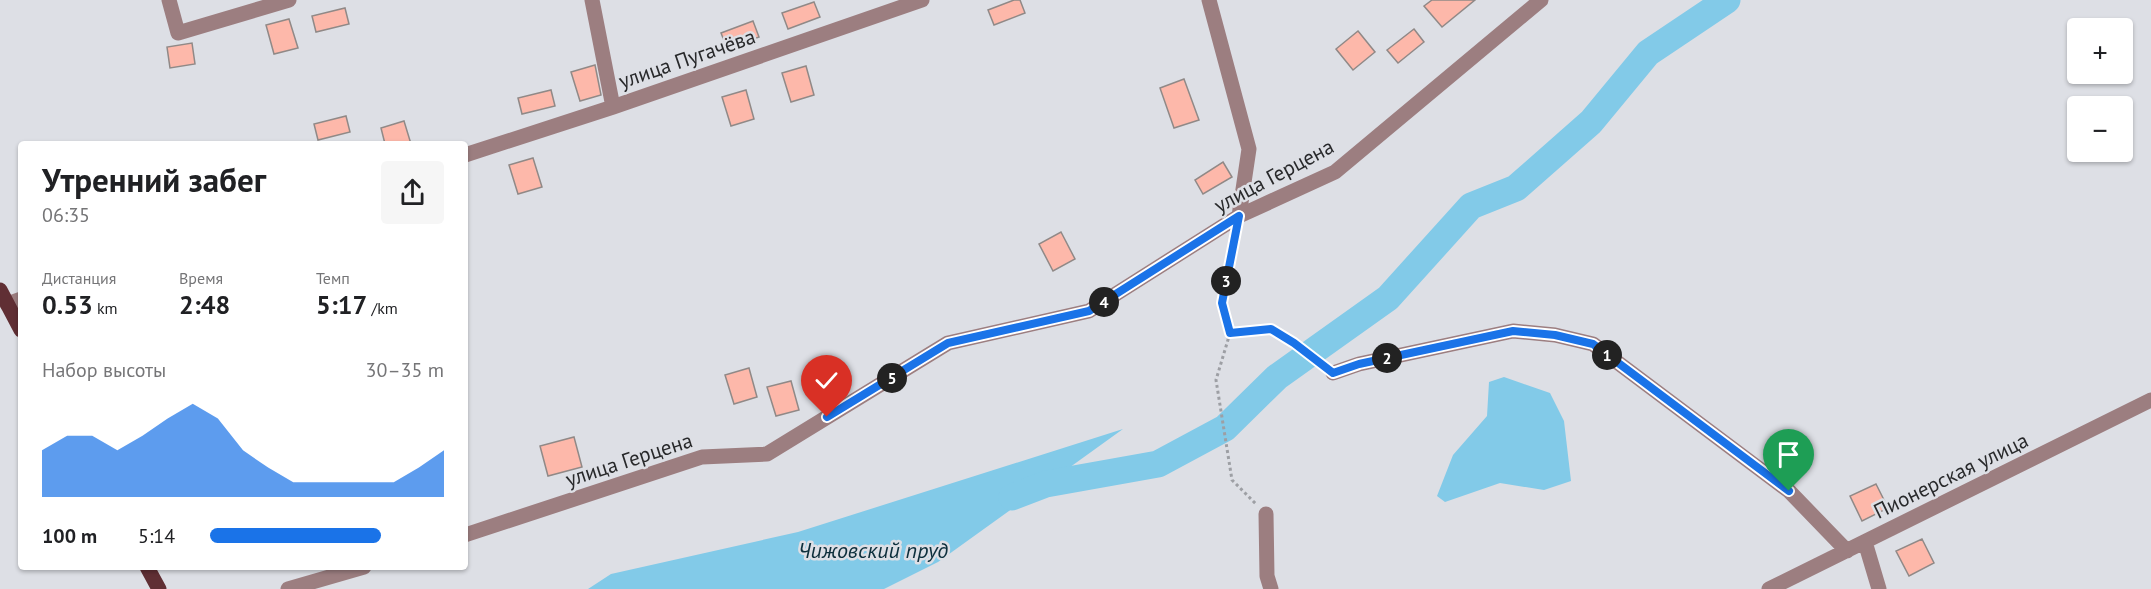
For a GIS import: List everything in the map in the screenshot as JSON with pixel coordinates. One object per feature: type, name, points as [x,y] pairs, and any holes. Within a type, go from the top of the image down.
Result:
[{"type":"main road","points":[[9,297],[18,322]]},
{"type":"main road","points":[[149,570],[159,589]]},
{"type":"street","points":[[169,0],[178,33],[289,0]]},
{"type":"street","points":[[592,0],[613,107]]},
{"type":"street","name":"улица Пугачёва","points":[[468,154],[613,107],[922,0]]},
{"type":"street","points":[[1209,0],[1249,149],[1239,216]]},
{"type":"street","name":"улица Герцена","points":[[468,534],[702,457],[767,453],[948,343],[1089,311],[1239,216],[1335,172],[1540,0]]},
{"type":"street","points":[[1333,373],[1359,364],[1513,331],[1555,335],[1593,344],[1789,491],[1846,551]]},
{"type":"street","name":"Пионерская улица","points":[[1769,589],[2151,400]]},
{"type":"street","points":[[1266,514],[1267,576],[1271,589]]},
{"type":"street","points":[[1865,542],[1879,589]]},
{"type":"street","points":[[288,589],[354,570]]},
{"type":"path","points":[[1239,216],[1222,303],[1230,333],[1216,380],[1232,480],[1266,514]]},
{"type":"path","points":[[1230,333],[1271,329],[1294,343],[1333,373]]},
{"type":"water","points":[[1504,377],[1550,393],[1564,421],[1571,481],[1544,490],[1500,483],[1445,502],[1437,496],[1453,455],[1487,416],[1489,382]]},
{"type":"water","name":"Чижовский пруд","points":[[1123,429],[938,562],[884,589],[588,589],[611,574],[798,532]]},
{"type":"building","points":[[1020,0],[1025,13],[994,25],[988,10]]},
{"type":"building","points":[[1432,0],[1475,0],[1442,27],[1424,6]]},
{"type":"building","points":[[814,2],[820,17],[788,29],[782,13]]},
{"type":"building","points":[[345,8],[349,24],[316,32],[312,16]]},
{"type":"building","points":[[289,19],[298,48],[274,54],[266,25]]},
{"type":"building","points":[[753,21],[759,37],[727,48],[721,33]]},
{"type":"building","points":[[1414,29],[1424,42],[1398,63],[1387,50]]},
{"type":"building","points":[[1358,31],[1375,52],[1353,70],[1336,49]]},
{"type":"building","points":[[192,43],[195,64],[170,68],[167,47]]},
{"type":"building","points":[[595,65],[601,95],[580,101],[571,72]]},
{"type":"building","points":[[806,66],[814,95],[791,102],[782,73]]},
{"type":"building","points":[[1184,79],[1199,120],[1174,128],[1160,88]]},
{"type":"building","points":[[551,90],[555,106],[522,114],[518,98]]},
{"type":"building","points":[[746,90],[754,119],[731,126],[722,97]]},
{"type":"building","points":[[346,116],[350,132],[318,140],[314,124]]},
{"type":"building","points":[[404,121],[410,141],[384,141],[381,128]]},
{"type":"building","points":[[533,158],[542,187],[518,194],[509,165]]},
{"type":"building","points":[[1223,162],[1232,177],[1203,194],[1195,180]]},
{"type":"building","points":[[1061,232],[1075,259],[1053,271],[1039,244]]},
{"type":"building","points":[[749,368],[757,397],[734,404],[725,375]]},
{"type":"building","points":[[791,381],[799,410],[776,416],[767,387]]},
{"type":"building","points":[[574,437],[582,467],[548,476],[540,446]]},
{"type":"building","points":[[1876,484],[1888,508],[1862,521],[1850,496]]},
{"type":"building","points":[[1922,539],[1934,563],[1909,576],[1896,551]]},
{"type":"waterway","points":[[1012,497],[1046,484],[1158,464],[1225,428],[1277,377],[1388,298],[1471,206],[1516,188],[1591,122],[1648,53],[1727,0]]},
{"type":"route","points":[[827,417],[948,343],[1089,311],[1239,216],[1222,303],[1230,333],[1271,329],[1294,343],[1333,373],[1359,364],[1513,331],[1555,335],[1593,344],[1789,491]]}]
